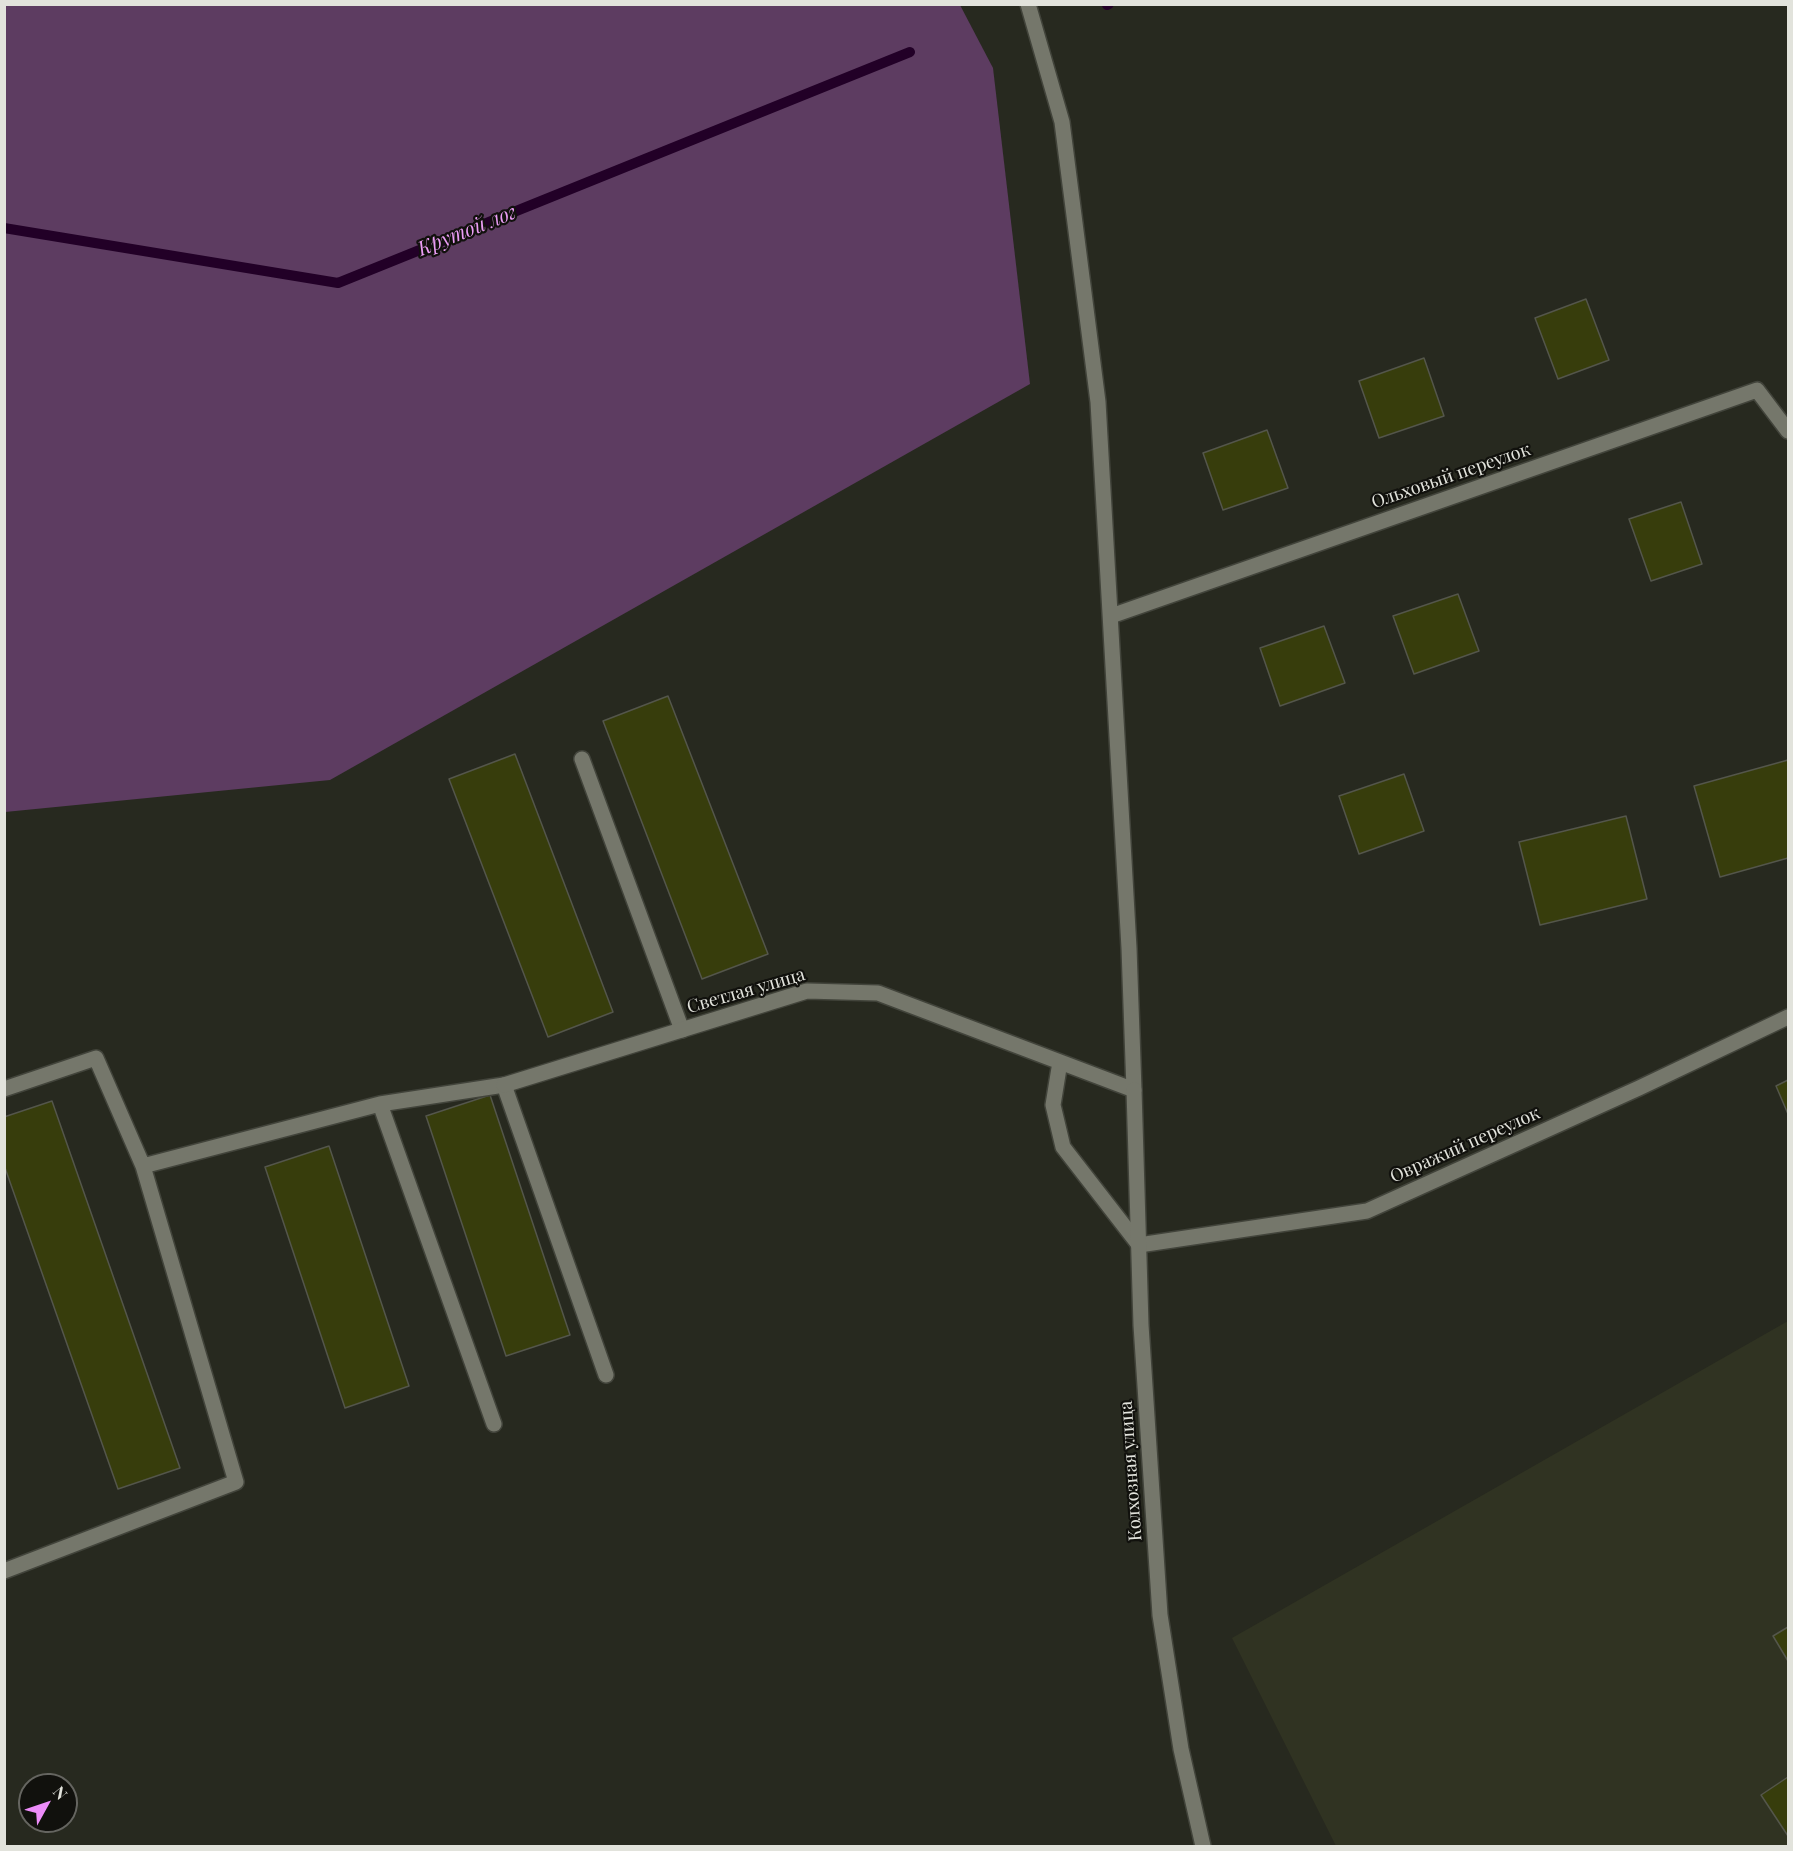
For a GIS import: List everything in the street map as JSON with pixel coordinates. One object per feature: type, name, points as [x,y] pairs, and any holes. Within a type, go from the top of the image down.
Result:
[{"type":"street","name":"Колхозная улица","points":[[1028,4],[1062,122],[1098,402],[1129,948],[1141,1325],[1160,1615],[1181,1749],[1203,1846]]},
{"type":"street","name":"Ольховый переулок","points":[[1111,616],[1756,390],[1788,430]]},
{"type":"street","points":[[582,759],[682,1030]]},
{"type":"street","name":"Светлая улица","points":[[143,1166],[380,1104],[504,1085],[807,991],[878,993],[1134,1090]]},
{"type":"street","name":"Овражий переулок","points":[[1138,1245],[1366,1211],[1639,1088],[1788,1017]]},
{"type":"street","points":[[4,1089],[96,1058],[143,1166],[236,1482],[4,1571]]},
{"type":"street","points":[[1060,1062],[1053,1106],[1063,1147],[1138,1245]]},
{"type":"street","points":[[504,1085],[606,1375]]},
{"type":"street","points":[[380,1104],[494,1424]]},
{"type":"shaded area","points":[[5,4],[960,5],[993,68],[1030,384],[330,780],[5,812]]},
{"type":"shaded area","points":[[1788,1321],[1788,1846],[1336,1846],[1232,1638]]},
{"type":"building","points":[[1586,299],[1609,360],[1558,379],[1535,318]]},
{"type":"building","points":[[1424,358],[1444,416],[1379,438],[1359,381]]},
{"type":"building","points":[[1267,430],[1288,488],[1223,510],[1203,453]]},
{"type":"building","points":[[1681,502],[1702,564],[1651,581],[1629,519]]},
{"type":"building","points":[[1458,594],[1479,651],[1414,674],[1393,616]]},
{"type":"building","points":[[1324,626],[1345,683],[1280,706],[1260,648]]},
{"type":"building","points":[[668,696],[768,954],[702,979],[603,721]]},
{"type":"building","points":[[515,754],[613,1012],[548,1037],[449,779]]},
{"type":"building","points":[[1788,760],[1788,858],[1720,877],[1694,786]]},
{"type":"building","points":[[1404,774],[1424,831],[1359,854],[1339,796]]},
{"type":"building","points":[[1626,816],[1647,899],[1540,925],[1519,842]]},
{"type":"building","points":[[1788,1080],[1788,1114],[1776,1086]]},
{"type":"building","points":[[490,1095],[570,1335],[506,1356],[426,1116]]},
{"type":"building","points":[[52,1101],[180,1468],[118,1489],[4,1165],[4,1117]]},
{"type":"building","points":[[329,1146],[409,1386],[345,1408],[265,1167]]},
{"type":"building","points":[[1788,1627],[1788,1661],[1773,1636]]},
{"type":"building","points":[[1788,1777],[1788,1836],[1761,1795]]},
{"type":"waterway","name":"Крутой лог","points":[[4,228],[338,283],[910,52]]}]
